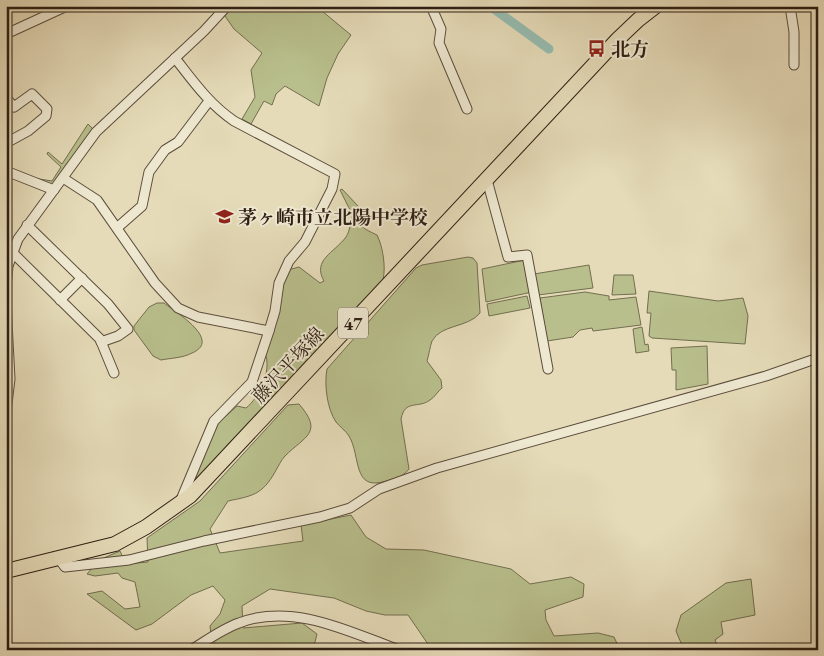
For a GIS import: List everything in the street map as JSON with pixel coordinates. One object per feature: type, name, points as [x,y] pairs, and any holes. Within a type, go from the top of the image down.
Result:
[{"type":"main road","name":"藤沢平塚線","points":[[6,570],[59,559],[115,544],[146,527],[190,496],[618,39],[656,6]]},
{"type":"street","points":[[6,8],[11,6]]},
{"type":"street","points":[[6,34],[67,6]]},
{"type":"street","points":[[6,288],[8,266],[12,252],[27,225],[96,132],[227,6]]},
{"type":"street","points":[[431,6],[441,29],[439,43],[467,110]]},
{"type":"street","points":[[790,6],[794,32],[794,65]]},
{"type":"street","points":[[175,58],[209,101],[234,121],[335,174],[332,189],[305,242],[289,261],[279,283],[276,312],[252,382],[214,421],[179,505]]},
{"type":"street","points":[[6,98],[10,109],[32,94],[47,109],[46,116],[28,131],[6,143]]},
{"type":"street","points":[[118,227],[142,206],[149,172],[165,150],[178,142],[209,101]]},
{"type":"street","points":[[6,171],[54,190]]},
{"type":"street","points":[[62,178],[97,200],[118,227],[155,283],[178,308],[198,317],[269,331]]},
{"type":"street","points":[[487,180],[508,257],[527,255],[548,369]]},
{"type":"street","points":[[27,225],[108,304],[128,328],[118,336],[101,342]]},
{"type":"street","points":[[12,252],[101,342],[114,373]]},
{"type":"street","points":[[60,300],[82,278]]},
{"type":"street","points":[[6,303],[10,378],[6,412]]},
{"type":"street","points":[[59,559],[66,567],[96,566],[320,517],[350,508],[379,489],[438,468],[766,376],[818,358]]},
{"type":"street","points":[[191,650],[238,623],[255,618],[280,616],[308,619],[399,650]]},
{"type":"green space","points":[[233,6],[316,6],[351,35],[338,54],[327,78],[319,106],[285,86],[276,94],[272,105],[264,101],[251,124],[242,119],[255,97],[251,70],[262,53],[234,29],[225,16]]},
{"type":"green space","points":[[88,124],[94,130],[52,185],[33,178],[52,181],[61,167],[47,154],[48,152],[62,164]]},
{"type":"green space","points":[[342,189],[358,206],[361,225],[377,235],[383,257],[383,280],[194,481],[214,427],[237,406],[246,408],[260,390],[266,375],[267,360],[265,353],[277,320],[283,279],[288,270],[299,267],[320,283],[324,281],[321,274],[323,262],[346,237],[350,226],[352,214],[340,190]]},
{"type":"green space","points":[[468,257],[473,258],[477,263],[480,313],[469,321],[442,332],[432,341],[427,361],[441,380],[442,388],[430,400],[409,407],[403,413],[401,419],[409,469],[407,472],[386,481],[375,483],[368,481],[359,470],[353,444],[349,436],[336,422],[330,410],[326,389],[327,369],[416,268],[422,265]]},
{"type":"green space","points":[[525,260],[532,292],[486,302],[482,269]]},
{"type":"green space","points":[[589,265],[593,288],[538,295],[534,274]]},
{"type":"green space","points":[[614,275],[633,275],[636,294],[612,295]]},
{"type":"green space","points":[[649,291],[718,301],[743,298],[748,316],[745,344],[652,338],[649,336],[651,313],[647,313]]},
{"type":"green space","points":[[585,292],[609,296],[609,300],[636,297],[641,325],[593,331],[592,328],[580,330],[573,337],[547,341],[540,298]]},
{"type":"green space","points":[[527,296],[530,308],[489,316],[487,304]]},
{"type":"green space","points":[[157,303],[164,303],[193,326],[202,341],[200,347],[188,355],[177,358],[161,360],[153,356],[134,330],[134,326],[149,307]]},
{"type":"green space","points":[[642,327],[645,345],[648,344],[649,351],[636,353],[633,329]]},
{"type":"green space","points":[[707,346],[708,384],[676,390],[676,370],[672,370],[671,348]]},
{"type":"green space","points":[[299,404],[310,422],[311,428],[309,433],[284,458],[266,486],[250,496],[228,501],[210,529],[220,553],[303,541],[301,525],[351,515],[366,537],[386,549],[424,550],[511,569],[530,584],[571,577],[584,584],[583,597],[545,610],[546,620],[554,636],[598,633],[614,637],[620,650],[432,650],[408,615],[385,615],[366,611],[334,598],[270,589],[242,606],[243,628],[302,623],[317,634],[313,650],[224,650],[222,645],[212,643],[210,626],[220,614],[225,600],[213,586],[191,595],[152,624],[136,630],[87,594],[102,591],[125,609],[140,607],[135,582],[122,578],[118,573],[95,576],[87,574],[99,560],[120,551],[126,564],[148,562],[147,538],[200,501],[288,405]]},
{"type":"green space","points":[[751,579],[755,615],[721,622],[723,634],[715,640],[719,650],[684,650],[676,631],[681,615],[726,583]]},
{"type":"waterway","points":[[490,6],[549,49]]},
{"type":"place","name":"北方","points":[[597,49]]},
{"type":"place","name":"茅ヶ崎市立北陽中学校","points":[[224,217]]}]
